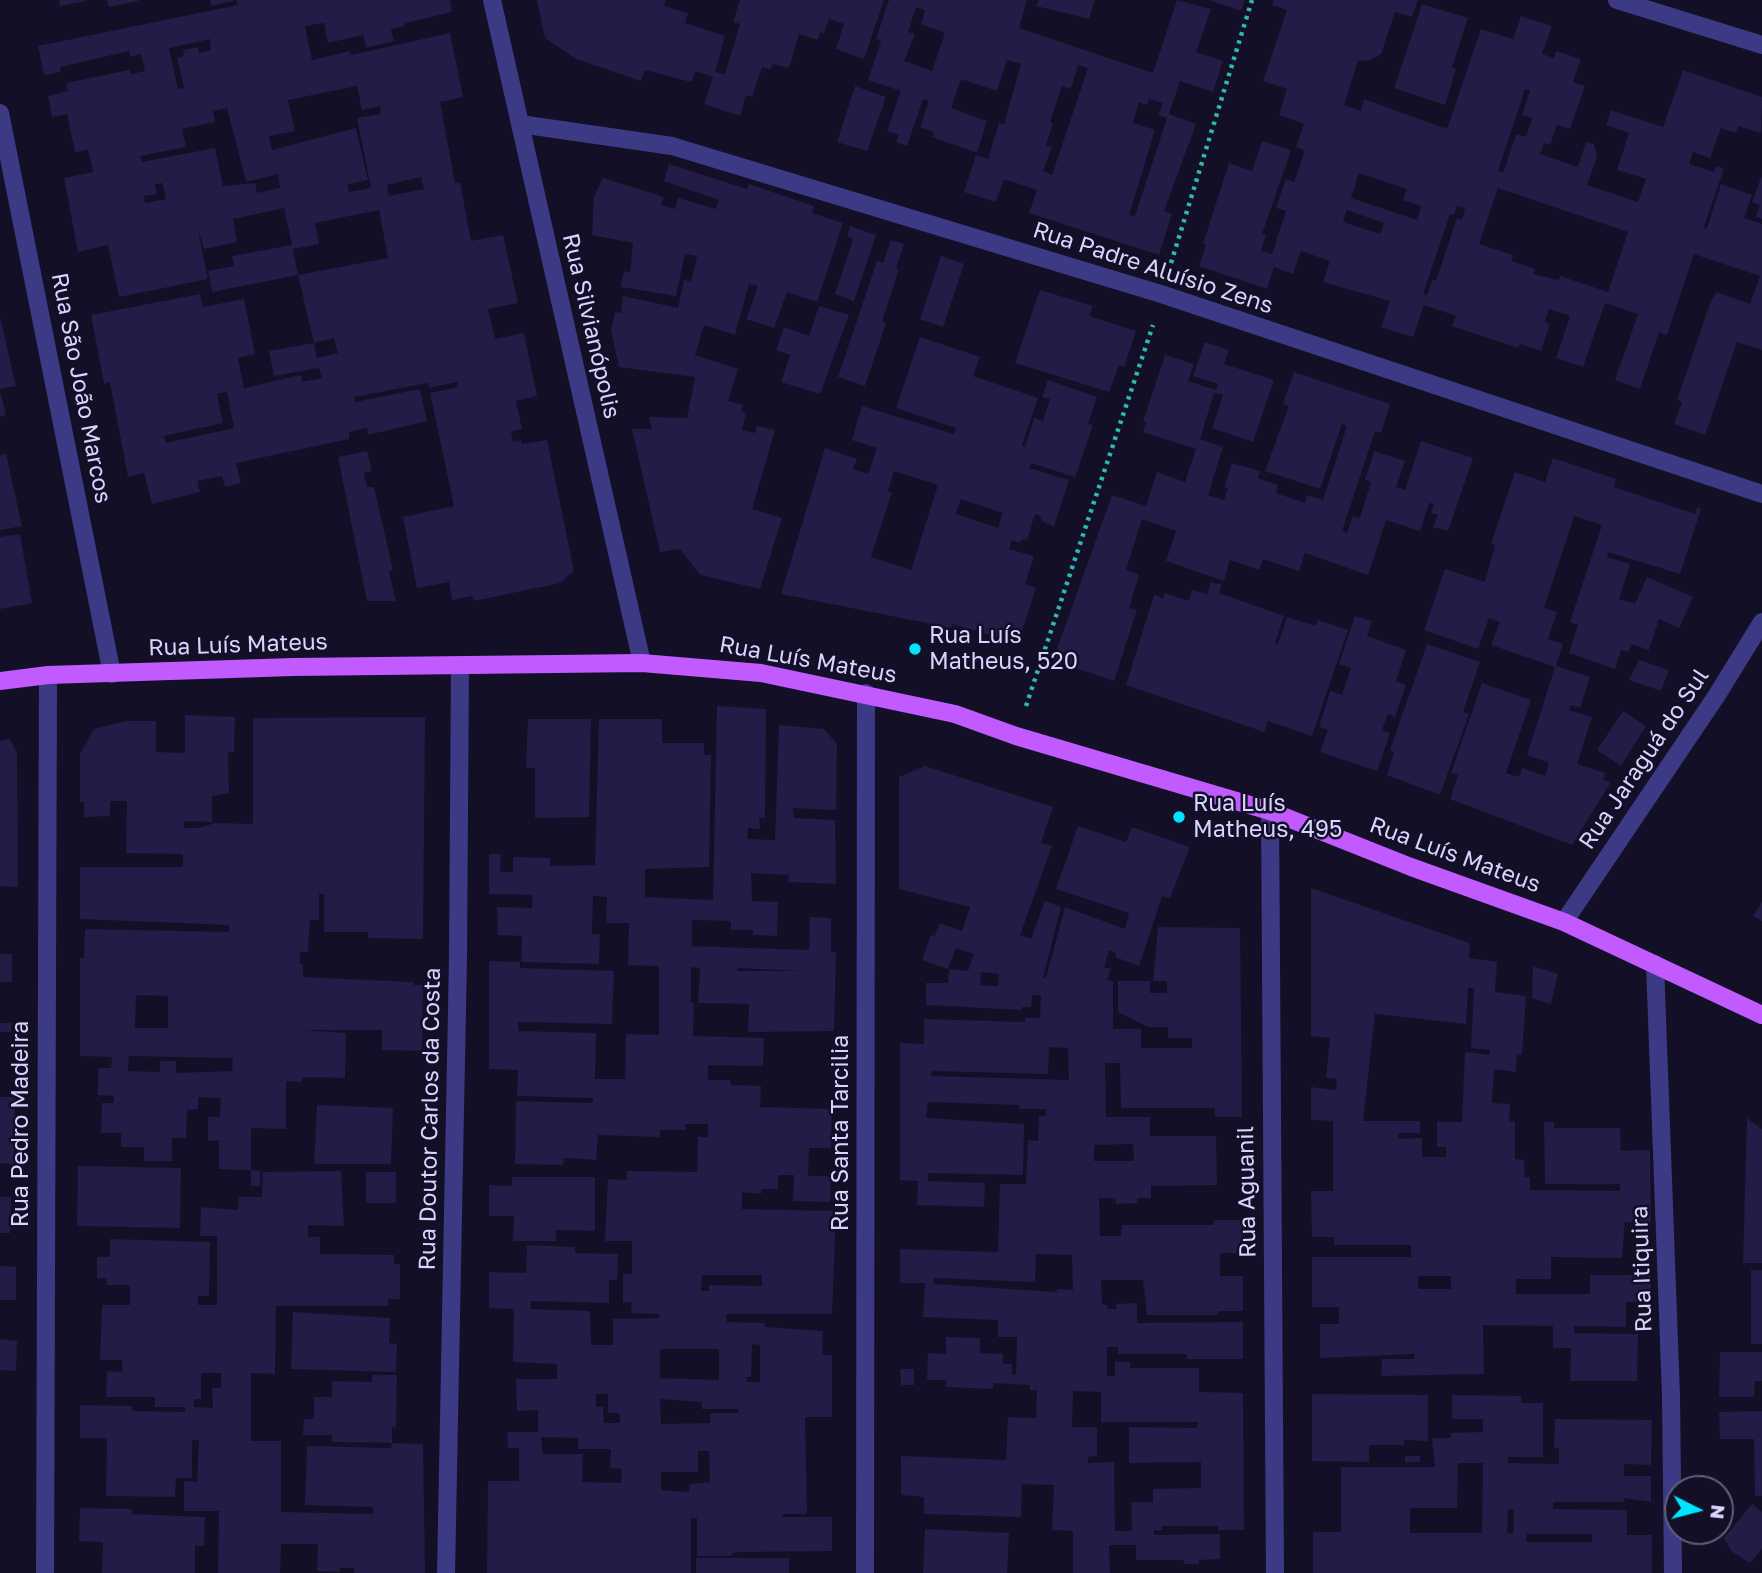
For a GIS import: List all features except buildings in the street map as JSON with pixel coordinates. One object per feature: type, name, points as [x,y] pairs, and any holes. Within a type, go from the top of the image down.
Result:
[{"type":"main road","name":"Rua Luís Mateus","points":[[0,681],[48,675],[213,668],[642,663],[761,673],[866,693],[955,714],[1016,736],[1270,811],[1410,867],[1564,922],[1762,1015]]},
{"type":"street","name":"Rua Silvianópolis","points":[[492,0],[642,663]]},
{"type":"street","points":[[1617,0],[1762,45]]},
{"type":"street","points":[[1681,19],[1682,0]]},
{"type":"street","name":"Rua São João Marcos","points":[[0,113],[112,674]]},
{"type":"street","name":"Rua Padre Aluísio Zens","points":[[520,124],[672,146],[1161,294],[1762,494]]},
{"type":"street","name":"Rua Jaraguá do Sul","points":[[1564,922],[1717,695],[1762,622]]},
{"type":"street","name":"Rua Doutor Carlos da Costa","points":[[446,1573],[458,957],[460,665]]},
{"type":"street","name":"Rua Pedro Madeira","points":[[45,1573],[48,675]]},
{"type":"street","name":"Rua Santa Tarcilia","points":[[865,1573],[866,693]]},
{"type":"street","name":"Rua Aguanil","points":[[1270,811],[1275,1573]]},
{"type":"street","name":"Rua Itiquira","points":[[1655,964],[1671,1396],[1672,1573]]},
{"type":"path","points":[[1016,736],[1161,294],[1252,0]]},
{"type":"place","name":"Rua Luís Matheus, 520","points":[[915,649]]},
{"type":"place","name":"Rua Luís Matheus, 495","points":[[1179,817]]}]
